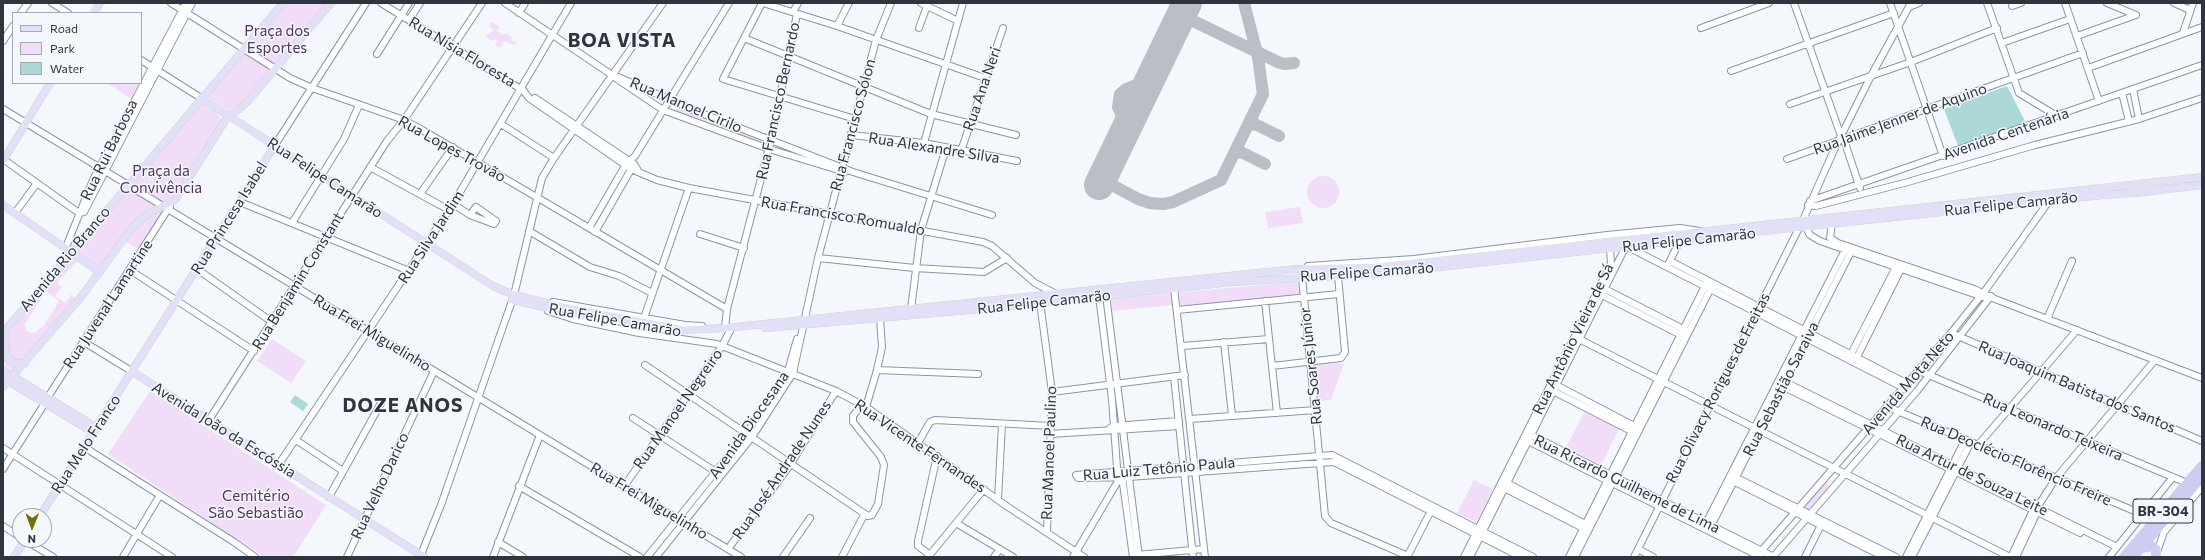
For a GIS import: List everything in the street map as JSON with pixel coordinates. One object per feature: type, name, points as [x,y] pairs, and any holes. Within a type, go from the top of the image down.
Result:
[{"type":"highway","name":"BR-304","points":[[2124,557],[2202,466]]},
{"type":"highway","name":"BR-304","points":[[2133,557],[2202,477]]},
{"type":"highway","points":[[2164,532],[2170,513]]},
{"type":"highway","points":[[2141,548],[2151,546],[2156,549],[2156,555]]},
{"type":"main road","points":[[95,12],[100,3]]},
{"type":"main road","name":"Avenida Rio Branco","points":[[4,330],[69,249],[128,185],[243,48],[283,3]]},
{"type":"main road","name":"Avenida Rio Branco","points":[[7,380],[25,363],[100,272],[136,224],[146,215],[165,208],[173,201],[228,116],[245,104],[331,3]]},
{"type":"main road","points":[[3,160],[49,84]]},
{"type":"main road","name":"Rua Felipe Camarão","points":[[201,98],[493,286],[513,297],[562,309],[696,334],[880,315],[931,314],[1218,284],[1302,277],[1377,274],[1680,240],[1978,202],[2202,178]]},
{"type":"main road","name":"Rua Princesa Isabel","points":[[132,374],[274,146]]},
{"type":"main road","points":[[2136,193],[2171,188],[2171,184],[2165,181]]},
{"type":"main road","name":"Rua Felipe Camarão","points":[[803,322],[870,319],[880,315],[911,309],[1298,269],[1359,268],[1641,238],[1832,223],[2103,194],[2136,193],[2202,185]]},
{"type":"main road","points":[[2007,205],[2003,204],[2003,201],[2013,198]]},
{"type":"main road","points":[[1972,209],[1980,206],[1980,203],[1978,202]]},
{"type":"main road","points":[[3,205],[69,249],[100,272]]},
{"type":"main road","points":[[1610,248],[1610,243],[1612,241],[1641,238]]},
{"type":"main road","points":[[1338,276],[1337,272],[1339,270],[1359,268]]},
{"type":"main road","points":[[1302,277],[1319,274],[1318,271],[1310,269]]},
{"type":"main road","points":[[1218,284],[1231,281],[1230,277],[1223,277]]},
{"type":"main road","points":[[965,310],[958,310],[958,308],[982,302]]},
{"type":"main road","points":[[931,314],[947,310],[947,306],[939,306]]},
{"type":"main road","points":[[4,330],[6,357],[16,363],[25,363]]},
{"type":"main road","name":"Rua Felipe Camarão","points":[[684,332],[727,330]]},
{"type":"main road","points":[[3,370],[7,380],[46,400],[95,430]]},
{"type":"main road","name":"Avenida João da Escóssia","points":[[132,374],[279,464],[364,521]]},
{"type":"main road","name":"Avenida João da Escóssia","points":[[132,374],[420,556]]},
{"type":"main road","name":"Rua Melo Franco","points":[[45,508],[132,374]]},
{"type":"main road","points":[[14,557],[20,548]]},
{"type":"street","points":[[23,12],[28,3]]},
{"type":"street","points":[[52,3],[66,12]]},
{"type":"street","name":"Rua Lopes Trovão","points":[[171,3],[275,70],[312,88],[404,120],[479,162],[727,309]]},
{"type":"street","name":"Rua Rui Barbosa","points":[[185,11],[186,3]]},
{"type":"street","name":"Rua Rui Barbosa","points":[[102,169],[124,119],[154,69],[185,11],[192,3]]},
{"type":"street","name":"Rua Princesa Isabel","points":[[274,146],[366,3]]},
{"type":"street","name":"Rua Nísia Floresta","points":[[381,3],[578,125],[630,165]]},
{"type":"street","points":[[377,54],[408,3]]},
{"type":"street","points":[[409,20],[420,3]]},
{"type":"street","name":"Rua Benjamin Constant","points":[[209,420],[387,141],[404,120],[482,3]]},
{"type":"street","name":"Rua Manoel Cirilo","points":[[505,3],[663,110],[769,149],[853,172],[992,215]]},
{"type":"street","points":[[519,13],[525,3]]},
{"type":"street","name":"Rua Silva Jardim","points":[[279,464],[453,204],[522,89],[571,3]]},
{"type":"street","points":[[420,556],[441,505],[513,297],[536,197],[542,178],[554,158],[663,3]]},
{"type":"street","points":[[595,232],[635,156],[729,3]]},
{"type":"street","points":[[855,119],[723,79],[762,3],[837,26],[985,78]]},
{"type":"street","name":"Rua Francisco Bernardo","points":[[727,330],[727,309],[769,149],[798,3]]},
{"type":"street","points":[[837,26],[850,3]]},
{"type":"street","name":"Rua Francisco Sólon","points":[[803,322],[818,258],[863,86],[876,40],[891,3]]},
{"type":"street","points":[[921,3],[958,21]]},
{"type":"street","points":[[924,143],[963,3]]},
{"type":"street","points":[[1701,28],[1769,3]]},
{"type":"street","points":[[1794,3],[1861,194]]},
{"type":"street","points":[[1890,3],[1944,156]]},
{"type":"street","points":[[1910,5],[1919,3]]},
{"type":"street","points":[[1987,3],[2019,93],[2057,116]]},
{"type":"street","points":[[2012,6],[2021,3]]},
{"type":"street","points":[[2065,3],[2099,101]]},
{"type":"street","points":[[2077,36],[2136,15],[2107,3]]},
{"type":"street","points":[[2183,33],[2193,3]]},
{"type":"street","points":[[2177,4],[2190,10]]},
{"type":"street","name":"Rua Olivacy Rorigues de Freitas","points":[[1637,554],[1660,503],[1801,225],[1808,205],[1871,76],[1898,24],[1910,5]]},
{"type":"street","points":[[919,28],[927,6]]},
{"type":"street","points":[[1731,71],[1894,13]]},
{"type":"street","points":[[2002,43],[2070,19]]},
{"type":"street","points":[[2088,68],[2202,27]]},
{"type":"street","points":[[3,41],[12,28]]},
{"type":"street","name":"Rua Ana Neri","points":[[961,150],[985,78],[1004,28]]},
{"type":"street","points":[[1790,104],[1911,62],[1997,28]]},
{"type":"street","points":[[744,38],[787,57],[931,114],[1016,135]]},
{"type":"street","name":"Rua Jaime Jenner de Aquino","points":[[1787,159],[2083,54]]},
{"type":"street","name":"Rua Felipe Camarão","points":[[142,61],[201,98]]},
{"type":"street","name":"Avenida Centenária","points":[[1808,205],[1905,169],[2202,65]]},
{"type":"street","name":"Rua Rui Barbosa","points":[[69,249],[79,213],[102,169],[130,122],[154,69]]},
{"type":"street","name":"Rua Manoel Cirilo","points":[[612,75],[842,169]]},
{"type":"street","name":"Rua Nísia Floresta","points":[[522,89],[529,98],[574,131],[630,165]]},
{"type":"street","points":[[2134,89],[2139,118]]},
{"type":"street","points":[[2122,92],[2129,121]]},
{"type":"street","name":"Avenida Centenária","points":[[1808,205],[1816,206],[1908,182],[2035,145],[2129,121],[2202,98]]},
{"type":"street","points":[[292,223],[344,139],[359,105]]},
{"type":"street","name":"Rua Frei Miguelinho","points":[[3,109],[741,557]]},
{"type":"street","points":[[124,119],[130,122]]},
{"type":"street","points":[[501,124],[554,158]]},
{"type":"street","name":"Rua Alexandre Silva","points":[[851,135],[924,143],[1017,161]]},
{"type":"street","points":[[420,194],[453,147]]},
{"type":"street","points":[[911,309],[921,230],[946,148]]},
{"type":"street","points":[[3,160],[79,213]]},
{"type":"street","points":[[589,228],[630,165]]},
{"type":"street","name":"Rua Francisco Romualdo","points":[[630,165],[639,172],[657,180],[688,188],[982,242],[992,246],[1035,283],[1057,294]]},
{"type":"street","points":[[370,167],[449,210]]},
{"type":"street","points":[[1905,169],[1908,182]]},
{"type":"street","points":[[15,213],[37,183]]},
{"type":"street","points":[[644,318],[688,188]]},
{"type":"street","name":"Avenida Mota Neto","points":[[1759,555],[1919,371],[1983,294],[2048,201]]},
{"type":"street","points":[[240,202],[409,271]]},
{"type":"street","points":[[453,204],[470,215]]},
{"type":"street","name":"Rua Juvenal Lamartine","points":[[3,468],[130,270],[165,208]]},
{"type":"street","points":[[1832,223],[1830,238],[1849,249]]},
{"type":"street","points":[[1801,225],[1814,238],[1983,294],[2202,378]]},
{"type":"street","name":"Rua Felipe Camarão","points":[[1298,269],[1318,265],[1414,260],[1607,234],[1680,228],[1697,229],[1704,233]]},
{"type":"street","points":[[529,231],[590,267],[619,276],[652,293]]},
{"type":"street","points":[[700,234],[744,248]]},
{"type":"street","points":[[1668,264],[1680,240]]},
{"type":"street","points":[[1626,246],[1668,264],[1906,386]]},
{"type":"street","name":"Rua Antônio Vieira de Sá","points":[[1600,291],[1626,246]]},
{"type":"street","name":"Rua Antônio Vieira de Sá","points":[[1470,557],[1479,533],[1600,291],[1611,264],[1610,248]]},
{"type":"street","name":"Rua Sebastião Saraiva","points":[[1708,526],[1849,249]]},
{"type":"street","points":[[818,258],[915,268],[984,272],[1007,258]]},
{"type":"street","points":[[2047,319],[2072,261]]},
{"type":"street","points":[[1853,358],[1899,266]]},
{"type":"street","points":[[197,269],[272,322]]},
{"type":"street","points":[[130,270],[254,351]]},
{"type":"street","points":[[1272,366],[1341,358],[1345,352],[1338,276]]},
{"type":"street","name":"Rua Soares Júnior","points":[[1302,277],[1325,516],[1331,523],[1408,556]]},
{"type":"street","points":[[1035,283],[1035,296]]},
{"type":"street","points":[[1569,557],[1587,527],[1709,285]]},
{"type":"street","points":[[1174,288],[1182,346],[1205,557]]},
{"type":"street","points":[[1600,291],[1684,333]]},
{"type":"street","points":[[1177,310],[1339,294]]},
{"type":"street","points":[[1102,295],[1113,384],[1114,428],[1136,556],[1193,554],[1204,549]]},
{"type":"street","name":"Avenida Mota Neto","points":[[1773,557],[1900,412],[1991,298]]},
{"type":"street","points":[[1266,301],[1277,413]]},
{"type":"street","name":"Rua Felipe Camarão","points":[[533,302],[727,330]]},
{"type":"street","name":"Rua Felipe Camarão","points":[[533,302],[574,319],[722,346]]},
{"type":"street","name":"Rua Manoel Paulino","points":[[1040,302],[1052,392],[1046,532]]},
{"type":"street","points":[[645,365],[864,515],[871,515],[878,504],[884,465],[881,457],[853,422],[853,416],[864,405],[877,370],[882,347],[880,315]]},
{"type":"street","name":"Avenida Diocesana","points":[[648,557],[681,520],[749,436],[791,372],[803,322]]},
{"type":"street","name":"Rua Manoel Negreiro","points":[[625,486],[687,394],[722,346],[727,330]]},
{"type":"street","points":[[1978,445],[2077,330]]},
{"type":"street","name":"Rua Joaquim Batista dos Santos","points":[[1951,333],[2202,440]]},
{"type":"street","points":[[696,334],[699,341]]},
{"type":"street","name":"Rua Sebastião Saraiva","points":[[1775,394],[1783,384],[1806,335]]},
{"type":"street","points":[[1577,338],[2010,557],[2037,508],[2056,478],[2155,360]]},
{"type":"street","name":"Rua Antônio Vieira de Sá","points":[[1464,557],[1506,486],[1528,437],[1554,388],[1577,338]]},
{"type":"street","points":[[1182,346],[1269,339]]},
{"type":"street","name":"Avenida João da Escóssia","points":[[84,342],[132,374]]},
{"type":"street","points":[[1224,342],[1232,416]]},
{"type":"street","name":"Rua Vicente Fernandes","points":[[722,346],[791,372],[836,391],[864,405],[998,500],[1046,532],[1074,554],[1084,557]]},
{"type":"street","points":[[877,370],[978,374]]},
{"type":"street","name":"Rua Velho Darico","points":[[347,557],[434,371]]},
{"type":"street","name":"Rua Leonardo Teixeira","points":[[1919,371],[2187,483]]},
{"type":"street","points":[[1052,392],[1185,375]]},
{"type":"street","points":[[1174,377],[1193,554]]},
{"type":"street","points":[[1074,554],[1123,475],[1124,428],[1113,384]]},
{"type":"street","name":"Rua Artur de Souza Leite","points":[[1783,384],[2037,508],[2115,549]]},
{"type":"street","points":[[1554,388],[1636,430]]},
{"type":"street","name":"Rua José Andrade Nunes","points":[[728,549],[790,465],[836,391]]},
{"type":"street","points":[[329,497],[380,403]]},
{"type":"street","name":"Rua Deoclécio Florêncio Freire","points":[[1888,407],[2144,515]]},
{"type":"street","points":[[1190,419],[1316,410]]},
{"type":"street","points":[[633,418],[716,472]]},
{"type":"street","points":[[918,443],[932,420],[1051,426]]},
{"type":"street","points":[[1050,434],[1179,423]]},
{"type":"street","points":[[998,500],[1002,424]]},
{"type":"street","name":"Rua Sebastião Saraiva","points":[[1708,526],[1734,479],[1757,429]]},
{"type":"street","points":[[493,557],[519,486],[540,435]]},
{"type":"street","name":"Rua Ricardo Guilheme de Lima","points":[[1528,437],[1708,526],[1759,555],[1773,557]]},
{"type":"street","points":[[296,440],[343,471]]},
{"type":"street","points":[[1912,557],[1930,516],[1968,441]]},
{"type":"street","points":[[84,447],[255,557]]},
{"type":"street","points":[[3,448],[11,456]]},
{"type":"street","points":[[3,452],[172,557]]},
{"type":"street","name":"Rua Luiz Tetônio Paula","points":[[1184,470],[1195,465],[1330,455],[1387,486]]},
{"type":"street","points":[[937,456],[918,541],[918,546],[929,556],[984,489]]},
{"type":"street","name":"Rua Luiz Tetônio Paula","points":[[1123,475],[1077,474],[1076,476],[1078,478],[1123,475],[1184,470],[1196,473],[1329,462],[1387,486]]},
{"type":"street","name":"Avenida Diocesana","points":[[656,557],[716,472],[725,467]]},
{"type":"street","points":[[2109,557],[2174,477]]},
{"type":"street","points":[[1734,479],[1808,516],[1896,557]]},
{"type":"street","points":[[519,486],[640,557]]},
{"type":"street","points":[[1387,486],[1479,533],[1521,557]]},
{"type":"street","points":[[1506,486],[1587,527]]},
{"type":"street","points":[[2156,555],[2164,532],[2202,487]]},
{"type":"street","points":[[123,557],[160,495]]},
{"type":"street","points":[[2016,557],[2037,508]]},
{"type":"street","points":[[1408,556],[1432,509]]},
{"type":"street","points":[[842,557],[864,515]]},
{"type":"street","points":[[1808,516],[1821,525],[1884,557]]},
{"type":"street","points":[[1906,557],[1930,516]]},
{"type":"street","points":[[783,557],[810,518]]},
{"type":"street","points":[[956,523],[1013,557]]},
{"type":"street","points":[[1805,557],[1821,525]]},
{"type":"street","points":[[3,526],[12,532]]},
{"type":"street","points":[[1575,557],[1587,527]]},
{"type":"street","points":[[1479,533],[1533,557]]},
{"type":"street","points":[[136,536],[165,557]]},
{"type":"street","points":[[498,542],[523,557]]},
{"type":"street","points":[[38,548],[53,557]]},
{"type":"street","points":[[994,557],[1000,550]]},
{"type":"street","points":[[1637,554],[1653,557]]},
{"type":"green space","name":"Praça dos Esportes","points":[[286,3],[329,3],[276,65],[248,49]]},
{"type":"green space","points":[[492,22],[500,27],[497,31],[503,35],[505,33],[512,37],[511,40],[517,43],[515,45],[504,41],[500,48],[495,45],[497,41],[495,39],[492,41],[485,36],[494,30],[489,26]]},
{"type":"green space","points":[[245,53],[272,71],[246,102],[228,110],[208,97]]},
{"type":"green space","points":[[108,84],[138,84],[131,99]]},
{"type":"green space","name":"Praça da Convivência","points":[[202,103],[218,113],[221,120],[175,196],[162,203],[137,186],[134,182]]},
{"type":"green space","points":[[677,107],[761,139],[763,143],[677,113],[675,110]]},
{"type":"green space","points":[[1320,176],[1326,176],[1335,180],[1339,192],[1335,204],[1326,208],[1320,208],[1311,204],[1307,195],[1307,189],[1311,180]]},
{"type":"green space","points":[[129,190],[155,205],[141,214],[132,224],[101,268],[76,251]]},
{"type":"green space","points":[[1300,207],[1303,223],[1268,228],[1265,212]]},
{"type":"green space","points":[[158,210],[162,213],[138,249],[126,242],[137,225]]},
{"type":"green space","points":[[73,256],[96,271],[97,275],[14,371],[3,364],[3,336]],"holes":[[[77,261],[94,273],[75,298],[68,292],[71,296],[65,303],[55,296],[62,287],[57,283]],[[46,291],[59,301],[45,324],[35,333],[29,332],[26,329],[25,324],[41,299],[40,298]]]},
{"type":"green space","points":[[1301,282],[1302,294],[1181,308],[1179,292]]},
{"type":"green space","points":[[1173,293],[1173,305],[1112,311],[1111,299]]},
{"type":"green space","points":[[272,339],[306,361],[291,383],[257,361]]},
{"type":"green space","points":[[1344,363],[1331,400],[1318,401],[1314,365]]},
{"type":"green space","name":"Cemitério São Sebastião","points":[[150,391],[326,505],[293,557],[264,557],[108,454]]},
{"type":"green space","points":[[1585,411],[1619,429],[1601,465],[1566,447]]},
{"type":"green space","points":[[1474,480],[1493,489],[1476,522],[1457,513]]},
{"type":"green space","points":[[1825,482],[1831,487],[1809,511],[1801,507]]},
{"type":"water","points":[[2007,86],[2026,123],[1958,146],[1944,109]]},
{"type":"water","points":[[295,395],[308,404],[303,411],[290,402]]},
{"type":"taxiway","points":[[1101,179],[1138,199],[1150,203],[1163,204],[1173,202],[1221,180],[1263,94],[1258,57],[1244,3]]},
{"type":"taxiway","points":[[1185,7],[1189,19],[1278,62],[1284,64],[1294,63]]},
{"type":"taxiway","points":[[1177,23],[1189,19]]},
{"type":"taxiway","points":[[1129,123],[1121,114],[1118,107],[1120,94],[1126,89],[1139,84],[1155,69]]},
{"type":"taxiway","points":[[1249,125],[1255,124],[1279,136]]},
{"type":"taxiway","points":[[1236,153],[1241,152],[1265,164]]},
{"type":"runway","points":[[1099,185],[1187,3]]},
{"type":"district","name":"BOA VISTA","points":[[622,41]]},
{"type":"district","name":"DOZE ANOS","points":[[403,406]]}]
